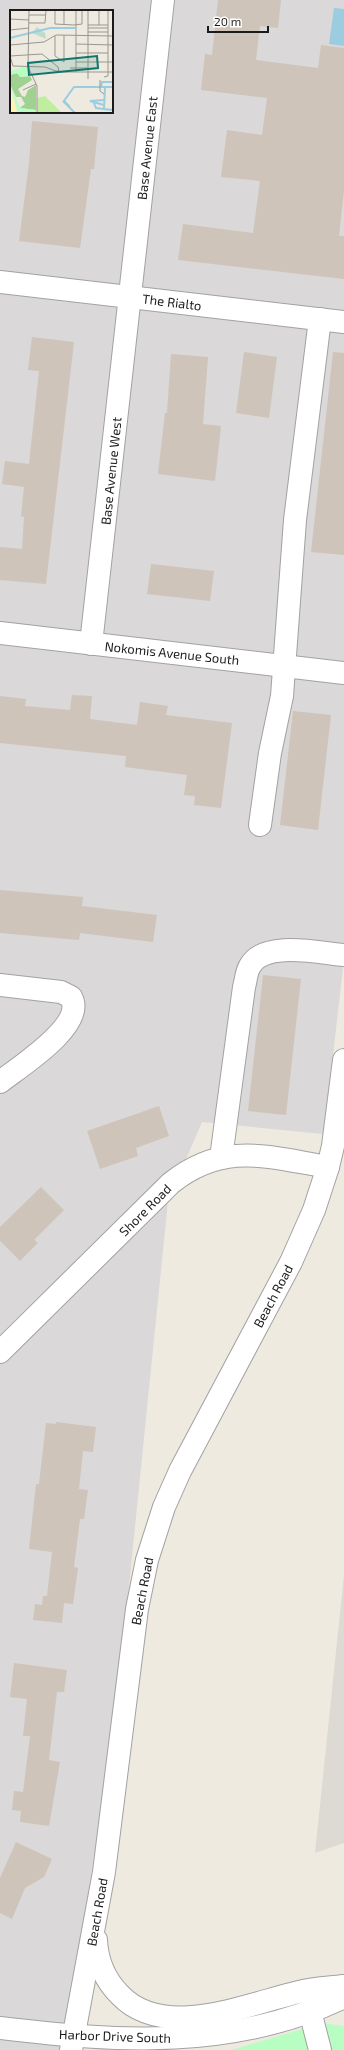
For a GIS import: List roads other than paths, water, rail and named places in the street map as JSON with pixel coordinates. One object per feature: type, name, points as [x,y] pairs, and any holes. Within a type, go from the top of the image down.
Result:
[{"type":"street","name":"Base Avenue East","points":[[130,297],[162,0]]},
{"type":"street","name":"The Rialto","points":[[0,282],[344,322]]},
{"type":"street","name":"Base Avenue West","points":[[91,644],[130,297]]},
{"type":"street","points":[[260,825],[270,752],[282,696],[295,520],[320,319]]},
{"type":"street","name":"Nokomis Avenue South","points":[[0,634],[344,673]]},
{"type":"street","points":[[221,1158],[244,987],[249,966],[265,953],[286,950],[344,955]]},
{"type":"street","points":[[0,984],[61,992],[68,995],[73,1000],[71,1019],[63,1031],[0,1082]]},
{"type":"street","name":"Beach Road","points":[[73,2043],[112,1819],[137,1609],[147,1560],[164,1507],[195,1441],[294,1255],[314,1210],[328,1167],[338,1118],[344,1060]]},
{"type":"street","name":"Shore Road","points":[[0,1352],[171,1183],[186,1172],[207,1161],[244,1155],[328,1167]]},
{"type":"street","points":[[94,1928],[99,1959],[105,1975],[112,1987],[134,2006],[144,2012],[158,2016],[186,2017],[210,2014],[251,2005],[301,1991],[344,1986]]},
{"type":"street","name":"Harbor Drive South","points":[[0,2028],[73,2043],[145,2040],[210,2035],[283,2020],[344,1997]]},
{"type":"street","points":[[310,2011],[320,2050]]},
{"type":"water","points":[[334,8],[344,9],[344,46],[329,44]]}]
